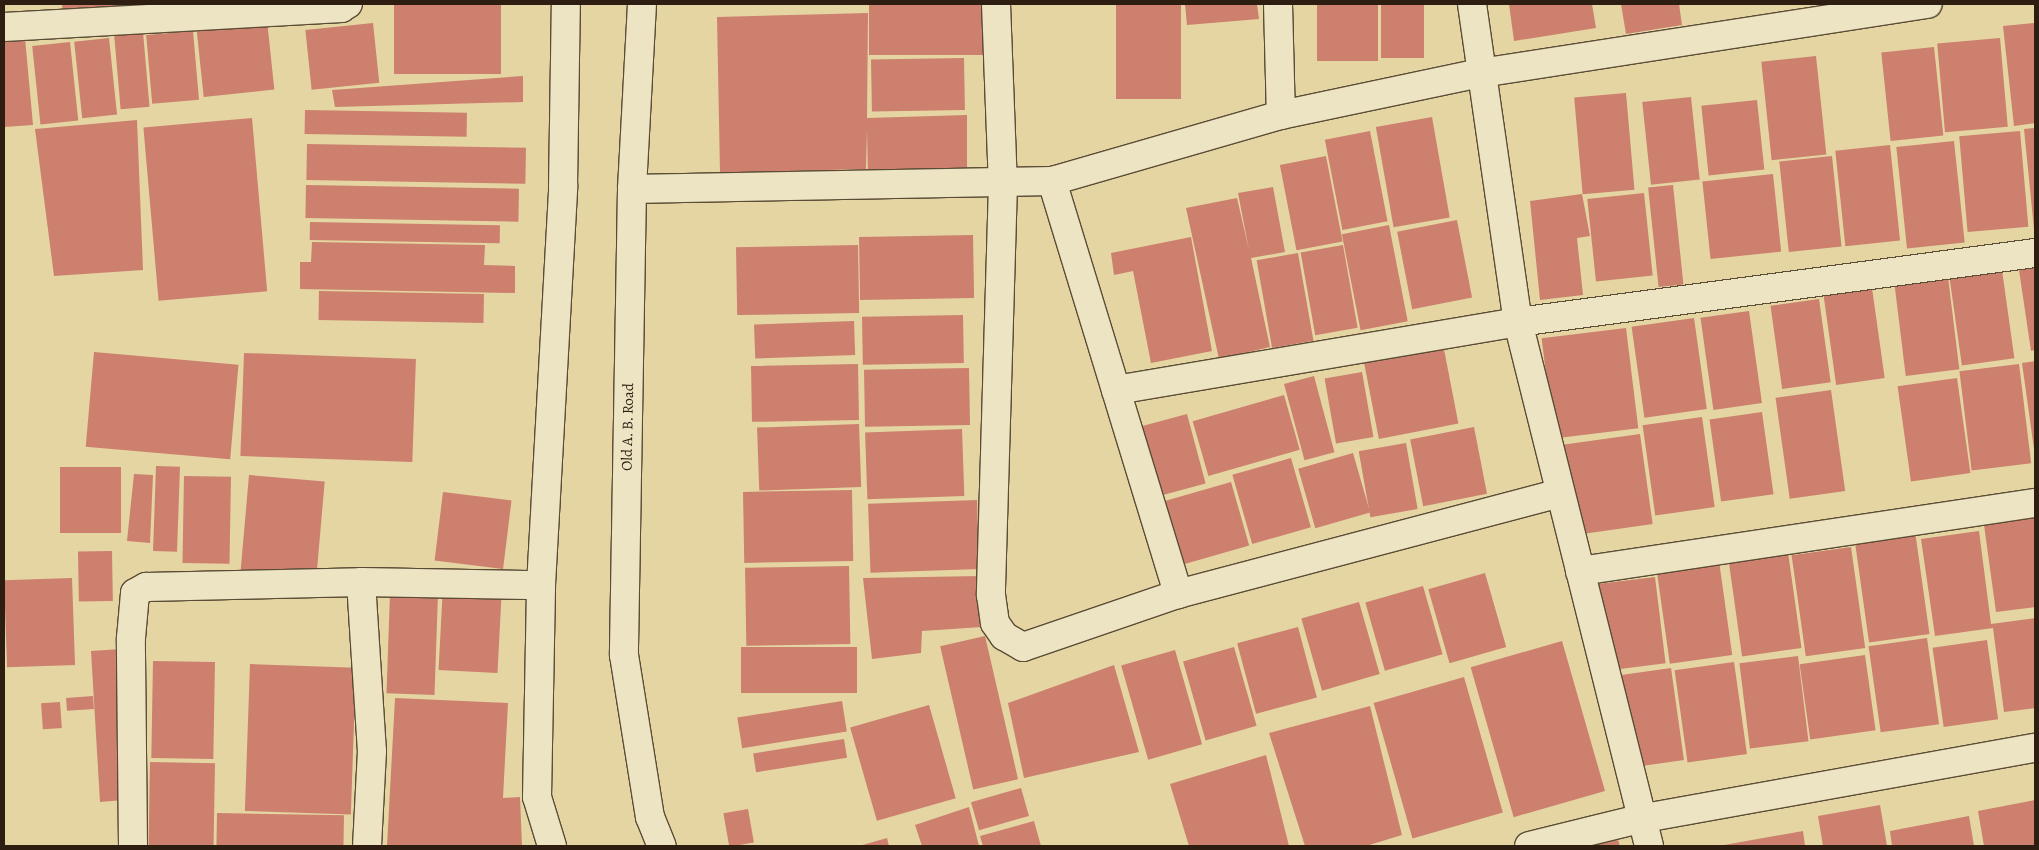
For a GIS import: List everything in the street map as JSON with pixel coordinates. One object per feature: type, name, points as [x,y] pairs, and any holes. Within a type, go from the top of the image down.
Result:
[{"type":"street","points":[[4,27],[340,8],[348,4]]},
{"type":"street","points":[[552,846],[538,797],[541,584],[563,186],[566,4]]},
{"type":"street","name":"Old A. B. Road","points":[[642,4],[632,189],[624,655],[650,817],[662,846]]},
{"type":"street","points":[[996,4],[1003,184],[992,595],[995,624],[1004,636],[1023,647],[1178,594],[1559,494]]},
{"type":"street","points":[[1278,4],[1281,115]]},
{"type":"street","points":[[1472,4],[1518,322],[1639,819],[1649,846]]},
{"type":"street","points":[[632,189],[1003,184],[1052,181],[1281,115],[1481,72],[1928,4]]},
{"type":"street","points":[[1052,181],[1178,594]]},
{"type":"street","points":[[1116,390],[1518,322],[2035,253]]},
{"type":"street","points":[[1580,572],[2035,503]]},
{"type":"street","points":[[133,846],[131,638],[135,593],[146,587],[361,582],[541,584]]},
{"type":"street","points":[[361,582],[372,751],[366,846]]},
{"type":"street","points":[[1529,846],[1639,819],[2035,748]]},
{"type":"building","points":[[62,4],[120,4],[121,12],[63,16]]},
{"type":"building","points":[[124,4],[167,4],[167,9],[125,12]]},
{"type":"building","points":[[394,4],[501,4],[501,74],[394,74]]},
{"type":"building","points":[[869,4],[986,4],[986,55],[869,55]]},
{"type":"building","points":[[1116,4],[1181,4],[1181,99],[1116,99]]},
{"type":"building","points":[[1185,4],[1257,4],[1259,19],[1187,25]]},
{"type":"building","points":[[1317,4],[1378,4],[1378,61],[1317,61]]},
{"type":"building","points":[[1381,4],[1424,4],[1424,58],[1381,58]]},
{"type":"building","points":[[1509,4],[1592,4],[1596,28],[1514,41]]},
{"type":"building","points":[[1621,4],[1679,4],[1682,25],[1626,34]]},
{"type":"building","points":[[868,13],[867,118],[967,115],[967,174],[868,177],[867,129],[866,169],[720,173],[717,17]]},
{"type":"building","points":[[267,20],[274,90],[204,97],[196,27]]},
{"type":"building","points":[[373,23],[379,83],[312,90],[305,30]]},
{"type":"building","points":[[2035,23],[2035,123],[2014,126],[2003,26]]},
{"type":"building","points":[[193,31],[199,100],[152,104],[146,35]]},
{"type":"building","points":[[143,32],[150,107],[121,109],[114,35]]},
{"type":"building","points":[[25,38],[33,125],[4,127],[4,40]]},
{"type":"building","points":[[109,38],[117,115],[82,118],[74,42]]},
{"type":"building","points":[[2000,38],[2008,127],[1945,132],[1937,43]]},
{"type":"building","points":[[70,42],[78,121],[40,125],[32,46]]},
{"type":"building","points":[[1934,47],[1943,136],[1891,141],[1881,53]]},
{"type":"building","points":[[1816,56],[1826,154],[1772,160],[1761,62]]},
{"type":"building","points":[[964,58],[965,110],[872,112],[871,60]]},
{"type":"building","points":[[523,76],[523,102],[335,107],[332,90]]},
{"type":"building","points":[[1626,93],[1634,190],[1583,194],[1574,98]]},
{"type":"building","points":[[1691,97],[1700,180],[1651,185],[1642,102]]},
{"type":"building","points":[[1757,100],[1764,170],[1709,175],[1701,106]]},
{"type":"building","points":[[305,110],[467,113],[467,137],[305,134]]},
{"type":"building","points":[[1432,117],[1450,217],[1394,227],[1376,127]]},
{"type":"building","points":[[252,118],[267,291],[159,301],[143,127]]},
{"type":"building","points":[[137,120],[143,270],[54,276],[35,129]]},
{"type":"building","points":[[2035,128],[2035,229],[2034,229],[2024,129]]},
{"type":"building","points":[[1370,131],[1388,221],[1342,230],[1325,140]]},
{"type":"building","points":[[2020,131],[2028,227],[1968,232],[1959,136]]},
{"type":"building","points":[[1954,141],[1965,242],[1907,249],[1896,147]]},
{"type":"building","points":[[307,144],[526,148],[525,184],[306,180]]},
{"type":"building","points":[[1890,145],[1900,240],[1845,246],[1835,151]]},
{"type":"building","points":[[1326,156],[1343,241],[1296,250],[1280,165]]},
{"type":"building","points":[[1832,156],[1842,247],[1789,252],[1779,162]]},
{"type":"building","points":[[1773,174],[1781,252],[1711,259],[1702,181]]},
{"type":"building","points":[[306,185],[519,189],[518,222],[305,218]]},
{"type":"building","points":[[1673,185],[1683,284],[1659,287],[1648,188]]},
{"type":"building","points":[[1273,187],[1285,252],[1251,258],[1270,347],[1219,359],[1186,208],[1237,198],[1249,250],[1238,193]]},
{"type":"building","points":[[1644,193],[1653,276],[1596,282],[1587,199]]},
{"type":"building","points":[[1582,194],[1590,236],[1577,238],[1583,295],[1540,300],[1530,201]]},
{"type":"building","points":[[1457,220],[1472,298],[1412,309],[1397,232]]},
{"type":"building","points":[[310,222],[500,225],[500,243],[310,240]]},
{"type":"building","points":[[1389,225],[1408,321],[1361,330],[1342,234]]},
{"type":"building","points":[[973,235],[974,298],[860,300],[859,237]]},
{"type":"building","points":[[1191,237],[1212,351],[1151,363],[1133,271],[1114,275],[1111,253]]},
{"type":"building","points":[[312,242],[485,245],[484,265],[515,266],[515,293],[300,289],[300,262],[311,262]]},
{"type":"building","points":[[858,245],[859,313],[737,315],[736,247]]},
{"type":"building","points":[[1343,245],[1358,328],[1315,335],[1301,252]]},
{"type":"building","points":[[1298,253],[1313,341],[1272,348],[1257,260]]},
{"type":"building","points":[[2035,268],[2035,350],[2031,351],[2019,270]]},
{"type":"building","points":[[2002,270],[2014,358],[1962,366],[1950,277]]},
{"type":"building","points":[[1948,277],[1959,369],[1906,376],[1894,284]]},
{"type":"building","points":[[1872,288],[1885,378],[1836,385],[1823,295]]},
{"type":"building","points":[[319,291],[484,294],[483,323],[318,320]]},
{"type":"building","points":[[1819,299],[1831,382],[1782,389],[1770,306]]},
{"type":"building","points":[[1749,311],[1762,403],[1713,410],[1700,318]]},
{"type":"building","points":[[963,315],[964,363],[863,365],[862,317]]},
{"type":"building","points":[[1694,318],[1707,409],[1644,418],[1632,327]]},
{"type":"building","points":[[854,321],[855,355],[755,358],[754,324]]},
{"type":"building","points":[[1626,328],[1638,428],[1554,439],[1542,338]]},
{"type":"building","points":[[1442,339],[1458,423],[1379,439],[1362,354]]},
{"type":"building","points":[[94,352],[238,365],[230,459],[86,447]]},
{"type":"building","points":[[244,353],[416,359],[412,462],[240,456]]},
{"type":"building","points":[[2035,361],[2035,449],[2034,449],[2022,363]]},
{"type":"building","points":[[858,364],[859,420],[752,422],[751,366]]},
{"type":"building","points":[[2019,364],[2031,463],[1972,471],[1959,371]]},
{"type":"building","points":[[969,368],[970,425],[865,427],[864,370]]},
{"type":"building","points":[[1362,372],[1373,437],[1336,444],[1325,379]]},
{"type":"building","points":[[1314,376],[1334,452],[1305,460],[1284,384]]},
{"type":"building","points":[[1957,378],[1970,473],[1911,481],[1898,386]]},
{"type":"building","points":[[1831,390],[1845,491],[1790,499],[1776,398]]},
{"type":"building","points":[[1284,395],[1300,450],[1208,476],[1193,421]]},
{"type":"building","points":[[1762,412],[1774,494],[1721,502],[1710,419]]},
{"type":"building","points":[[1187,414],[1206,484],[1156,497],[1138,427]]},
{"type":"building","points":[[1702,417],[1715,507],[1655,515],[1643,425]]},
{"type":"building","points":[[859,424],[861,487],[759,491],[757,428]]},
{"type":"building","points":[[1474,427],[1487,494],[1423,506],[1410,439]]},
{"type":"building","points":[[962,429],[964,496],[867,499],[865,432]]},
{"type":"building","points":[[1640,434],[1653,524],[1575,535],[1563,445]]},
{"type":"building","points":[[1406,443],[1418,509],[1370,517],[1359,451]]},
{"type":"building","points":[[1353,453],[1370,513],[1315,528],[1298,469]]},
{"type":"building","points":[[1291,458],[1311,527],[1252,544],[1232,475]]},
{"type":"building","points":[[156,466],[180,467],[177,552],[153,551]]},
{"type":"building","points":[[60,467],[121,467],[121,533],[60,533]]},
{"type":"building","points":[[134,474],[153,475],[150,543],[127,541]]},
{"type":"building","points":[[249,475],[325,482],[316,579],[240,573]]},
{"type":"building","points":[[184,476],[231,477],[229,564],[182,563]]},
{"type":"building","points":[[1231,482],[1249,545],[1175,567],[1157,503]]},
{"type":"building","points":[[852,490],[853,561],[744,563],[743,492]]},
{"type":"building","points":[[443,492],[511,500],[503,569],[435,560]]},
{"type":"building","points":[[977,500],[979,569],[870,573],[868,504]]},
{"type":"building","points":[[2035,517],[2035,607],[1996,612],[1984,525]]},
{"type":"building","points":[[1915,531],[1929,634],[1869,642],[1855,539]]},
{"type":"building","points":[[1979,531],[1991,624],[2035,618],[2035,708],[2004,712],[1993,628],[1935,636],[1921,539]]},
{"type":"building","points":[[1851,547],[1865,648],[1806,656],[1792,555]]},
{"type":"building","points":[[112,551],[113,601],[79,602],[78,552]]},
{"type":"building","points":[[1788,552],[1801,648],[1742,656],[1729,560]]},
{"type":"building","points":[[1719,561],[1732,655],[1670,664],[1657,570]]},
{"type":"building","points":[[849,566],[850,644],[746,646],[745,568]]},
{"type":"building","points":[[1485,573],[1506,647],[1450,663],[1428,589]]},
{"type":"building","points":[[982,576],[982,627],[922,631],[921,653],[872,659],[863,578]]},
{"type":"building","points":[[1655,577],[1666,663],[1606,671],[1595,584]]},
{"type":"building","points":[[72,578],[75,665],[7,667],[4,580]]},
{"type":"building","points":[[443,585],[502,588],[497,673],[439,670]]},
{"type":"building","points":[[1423,586],[1443,654],[1385,671],[1365,603]]},
{"type":"building","points":[[390,592],[438,594],[434,695],[387,693]]},
{"type":"building","points":[[1359,602],[1380,674],[1322,691],[1301,619]]},
{"type":"building","points":[[1298,627],[1317,698],[1256,714],[1237,643]]},
{"type":"building","points":[[985,636],[1018,779],[973,790],[940,646]]},
{"type":"building","points":[[1927,638],[1939,724],[1881,732],[1869,646]]},
{"type":"building","points":[[1987,640],[1998,719],[1944,727],[1933,648]]},
{"type":"building","points":[[1562,641],[1605,791],[1514,817],[1471,667]]},
{"type":"building","points":[[741,647],[857,647],[857,693],[741,693]]},
{"type":"building","points":[[1234,647],[1257,726],[1206,740],[1183,662]]},
{"type":"building","points":[[121,649],[124,800],[100,802],[91,651]]},
{"type":"building","points":[[1175,650],[1202,744],[1148,760],[1121,665]]},
{"type":"building","points":[[1865,655],[1876,730],[1810,739],[1800,664]]},
{"type":"building","points":[[1798,656],[1808,741],[1750,749],[1739,663]]},
{"type":"building","points":[[153,661],[215,662],[213,759],[151,758]]},
{"type":"building","points":[[1734,662],[1747,754],[1688,762],[1675,670]]},
{"type":"building","points":[[250,664],[356,668],[351,815],[245,811]]},
{"type":"building","points":[[1114,665],[1139,752],[1024,778],[1008,703]]},
{"type":"building","points":[[1671,668],[1684,760],[1632,767],[1620,675]]},
{"type":"building","points":[[1464,677],[1503,813],[1413,838],[1374,703]]},
{"type":"building","points":[[93,696],[94,709],[67,711],[66,698]]},
{"type":"building","points":[[395,698],[508,703],[503,798],[520,797],[522,846],[387,846]]},
{"type":"building","points":[[842,701],[847,732],[742,748],[737,718]]},
{"type":"building","points":[[60,702],[62,728],[43,729],[41,703]]},
{"type":"building","points":[[929,705],[956,798],[877,821],[850,728]]},
{"type":"building","points":[[1370,706],[1402,835],[1366,846],[1305,846],[1269,733]]},
{"type":"building","points":[[844,739],[847,758],[756,772],[753,753]]},
{"type":"building","points":[[1266,755],[1289,846],[1189,846],[1170,784]]},
{"type":"building","points":[[150,762],[215,763],[214,846],[149,846]]},
{"type":"building","points":[[1021,788],[1029,816],[979,830],[971,802]]},
{"type":"building","points":[[2035,800],[2035,846],[1984,846],[1978,811]]},
{"type":"building","points":[[1880,805],[1887,846],[1823,846],[1818,816]]},
{"type":"building","points":[[969,807],[979,846],[922,846],[915,825]]},
{"type":"building","points":[[748,809],[754,842],[729,846],[723,813]]},
{"type":"building","points":[[217,813],[344,815],[343,846],[216,846]]},
{"type":"building","points":[[1969,816],[1974,846],[1892,846],[1890,831]]},
{"type":"building","points":[[1034,821],[1041,846],[983,846],[980,836]]},
{"type":"building","points":[[1803,831],[1805,846],[1724,846],[1724,845]]},
{"type":"building","points":[[887,838],[889,846],[859,846]]},
{"type":"building","points":[[1618,840],[1620,846],[1594,846],[1594,845]]}]
